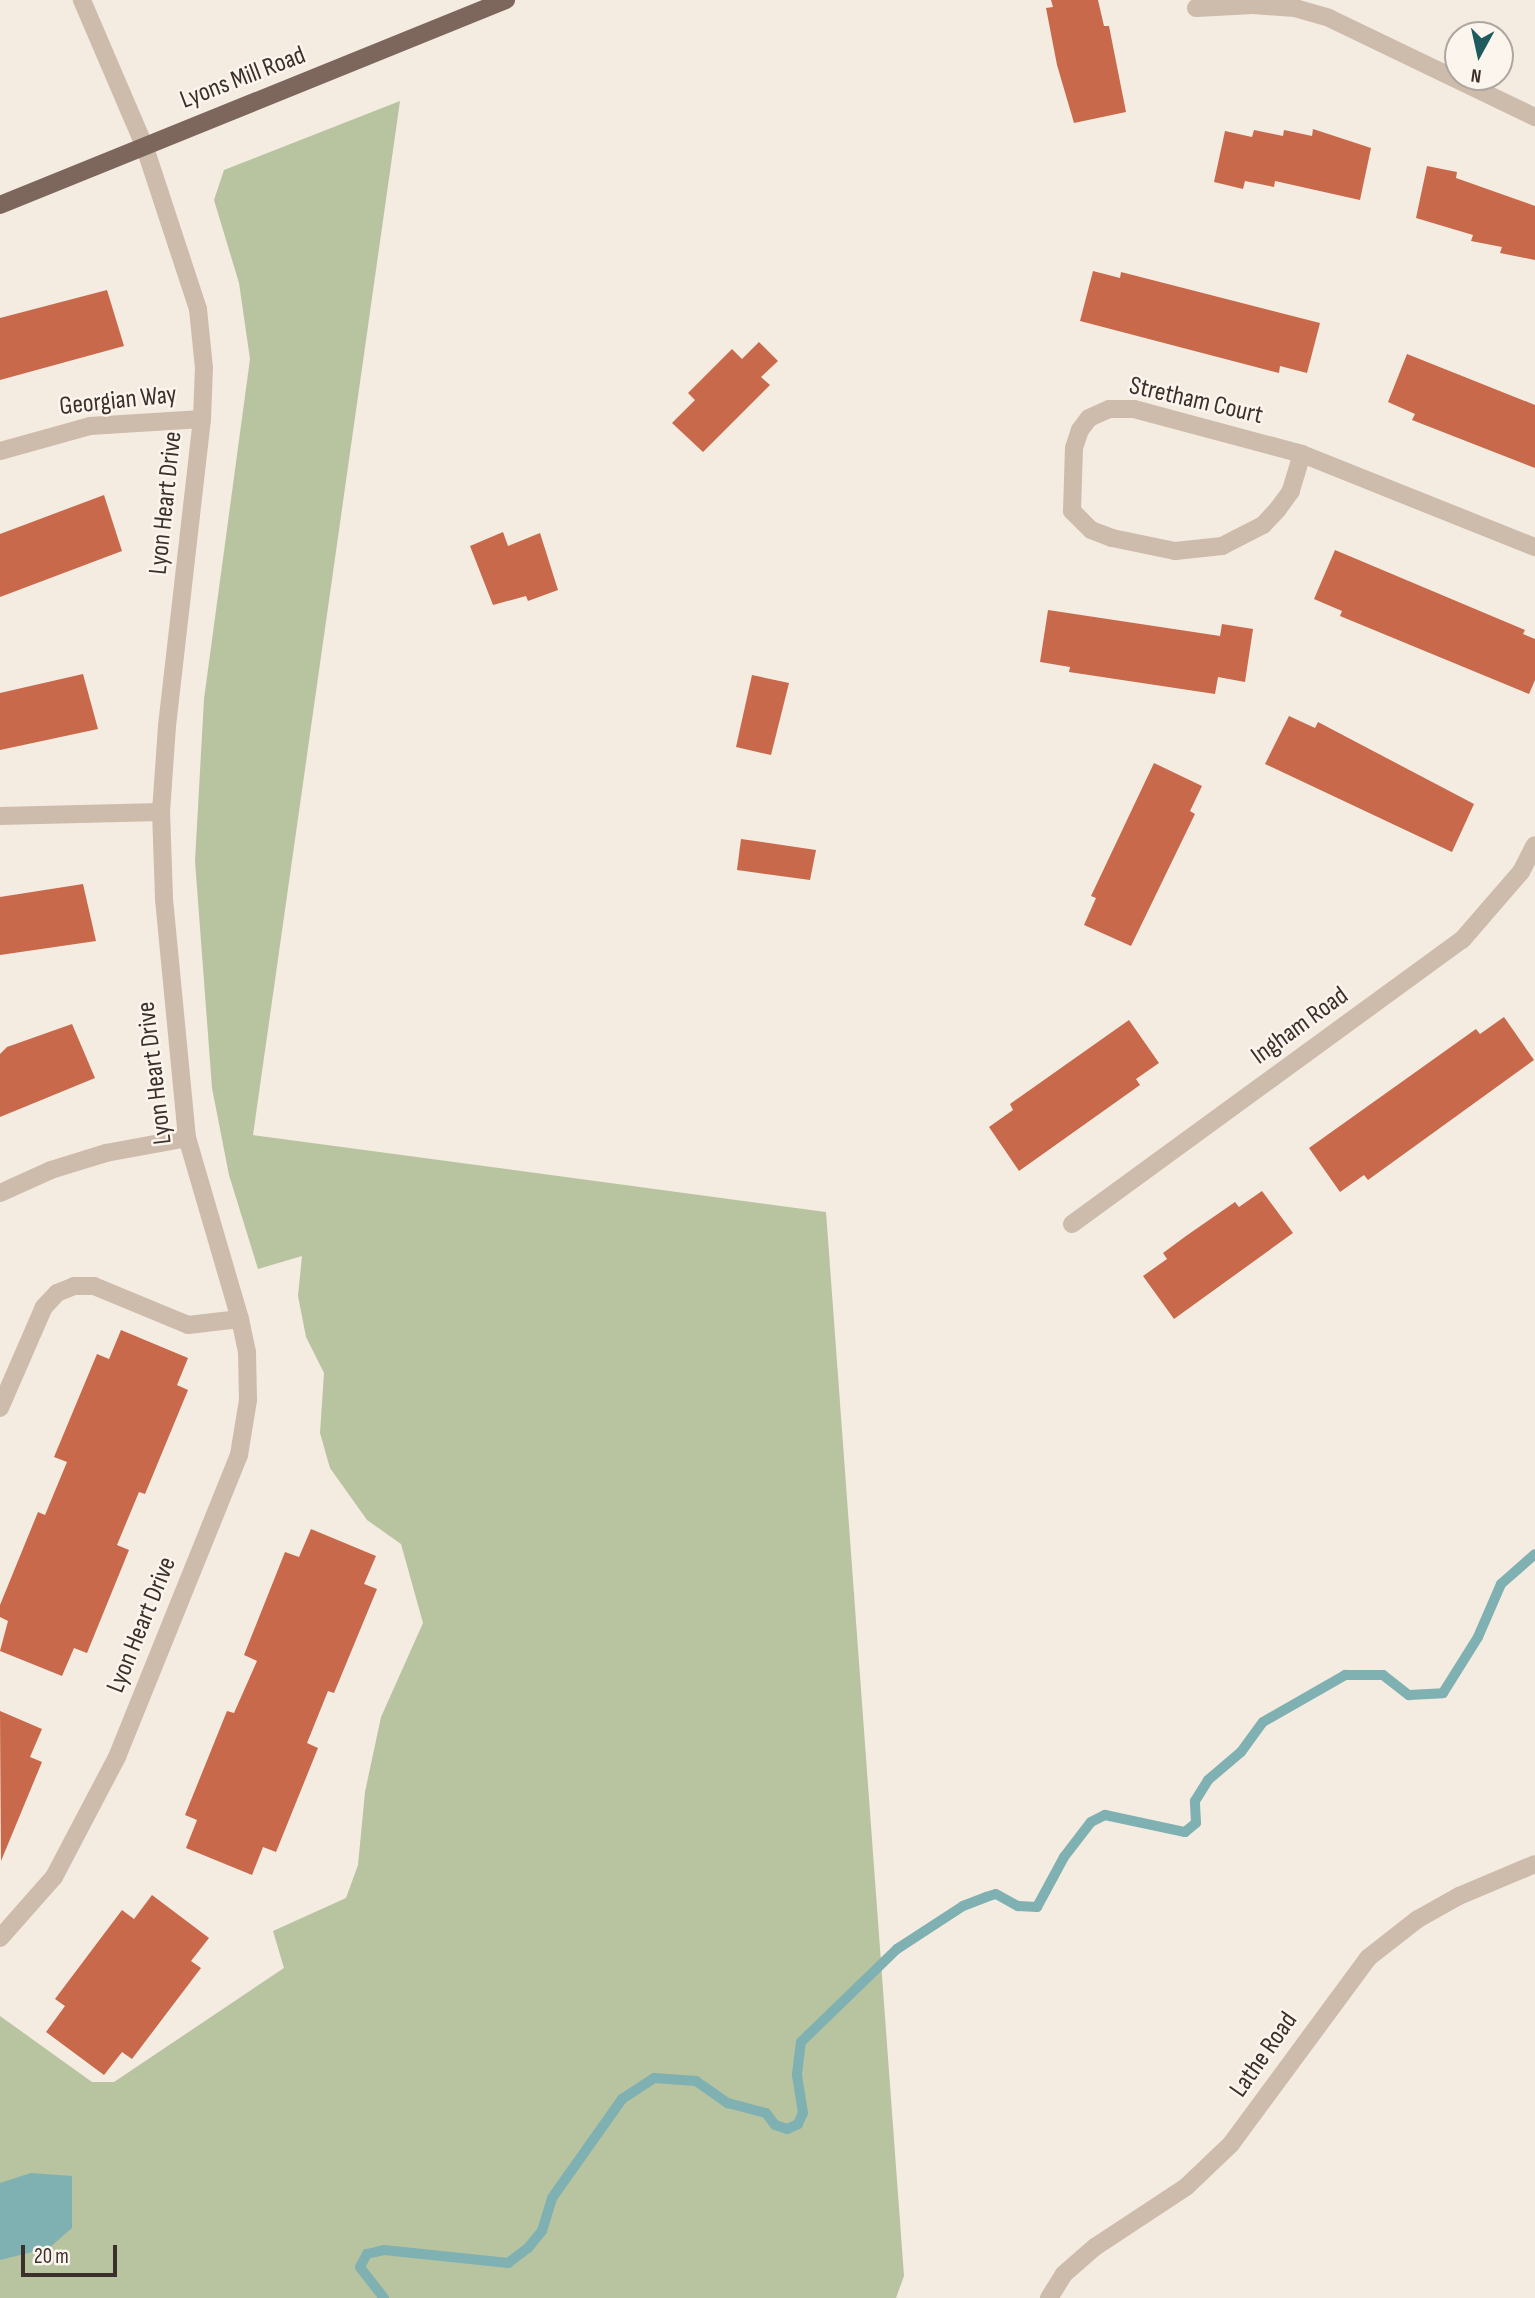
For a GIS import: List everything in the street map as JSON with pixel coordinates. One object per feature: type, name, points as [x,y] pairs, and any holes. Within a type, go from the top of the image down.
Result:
[{"type":"main road","name":"Lyons Mill Road","points":[[0,205],[506,0]]},
{"type":"street","name":"Lyon Heart Drive","points":[[0,1938],[54,1877],[91,1812],[239,1455],[248,1400],[247,1352],[240,1319],[187,1138],[171,988],[161,812],[201,419],[204,368],[198,309],[144,145],[82,0]]},
{"type":"street","points":[[1196,8],[1253,5],[1294,8],[1329,18],[1535,117]]},
{"type":"street","name":"Stretham Court","points":[[1302,454],[1291,492],[1278,509],[1263,525],[1222,546],[1175,551],[1112,538],[1091,530],[1072,511],[1074,448],[1080,430],[1089,418],[1110,409],[1133,409],[1302,454],[1535,547]]},
{"type":"street","name":"Georgian Way","points":[[0,451],[90,426],[201,419]]},
{"type":"street","points":[[0,816],[161,812]]},
{"type":"street","name":"Ingham Road","points":[[1072,1224],[1462,940],[1521,872],[1535,845]]},
{"type":"street","points":[[0,1193],[51,1170],[106,1153],[187,1138]]},
{"type":"street","points":[[0,1408],[44,1307],[57,1293],[74,1286],[94,1286],[188,1325],[240,1319]]},
{"type":"street","name":"Lathe Road","points":[[1049,2298],[1064,2274],[1095,2247],[1186,2187],[1231,2144],[1368,1958],[1418,1919],[1459,1896],[1535,1864]]},
{"type":"green space","points":[[400,101],[253,1135],[826,1212],[904,2276],[896,2298],[0,2298],[0,2016],[92,2082],[114,2082],[284,1968],[273,1931],[346,1898],[358,1865],[365,1792],[381,1717],[423,1623],[401,1544],[367,1520],[330,1468],[320,1433],[324,1373],[306,1337],[298,1296],[302,1256],[258,1269],[229,1175],[212,1088],[195,861],[204,699],[250,359],[239,283],[214,200],[224,170]]},
{"type":"water","points":[[31,2173],[72,2176],[72,2228],[49,2248],[0,2260],[0,2183]]},
{"type":"building","points":[[1051,0],[1098,0],[1104,26],[1109,26],[1126,112],[1074,123],[1057,65],[1046,8],[1053,7]]},
{"type":"building","points":[[1313,129],[1371,148],[1360,200],[1275,181],[1274,187],[1245,181],[1243,189],[1214,182],[1225,131],[1252,137],[1254,130],[1283,136],[1284,130],[1312,136]]},
{"type":"building","points":[[1427,166],[1457,172],[1456,178],[1535,206],[1535,260],[1500,253],[1502,247],[1471,241],[1473,235],[1416,218]]},
{"type":"building","points":[[1093,271],[1120,278],[1121,272],[1320,323],[1307,373],[1280,366],[1279,373],[1080,321]]},
{"type":"building","points":[[107,290],[124,346],[0,380],[0,318]]},
{"type":"building","points":[[759,342],[778,361],[761,377],[770,385],[703,452],[672,423],[695,400],[688,393],[732,349],[742,359]]},
{"type":"building","points":[[1407,354],[1535,405],[1535,468],[1412,420],[1415,414],[1388,402]]},
{"type":"building","points":[[104,495],[122,551],[0,597],[0,534]]},
{"type":"building","points":[[503,532],[508,546],[540,533],[558,590],[528,601],[526,596],[493,605],[470,546]]},
{"type":"building","points":[[1335,550],[1525,630],[1523,634],[1535,639],[1535,680],[1529,694],[1340,616],[1342,611],[1314,599]]},
{"type":"building","points":[[1048,610],[1220,636],[1222,624],[1253,629],[1245,682],[1218,677],[1215,694],[1069,672],[1070,667],[1040,662]]},
{"type":"building","points":[[83,674],[98,729],[0,750],[0,693]]},
{"type":"building","points":[[752,675],[789,683],[771,755],[736,747]]},
{"type":"building","points":[[1289,716],[1315,728],[1318,722],[1474,804],[1452,852],[1265,764]]},
{"type":"building","points":[[1154,763],[1202,786],[1190,811],[1195,814],[1131,946],[1084,925],[1096,898],[1091,896]]},
{"type":"building","points":[[741,839],[816,850],[810,880],[737,870]]},
{"type":"building","points":[[83,884],[96,941],[0,955],[0,897]]},
{"type":"building","points":[[1504,1017],[1534,1060],[1368,1180],[1364,1175],[1340,1192],[1309,1148],[1476,1029],[1480,1034]]},
{"type":"building","points":[[1129,1020],[1159,1063],[1136,1079],[1140,1085],[1019,1171],[989,1127],[1013,1110],[1010,1104]]},
{"type":"building","points":[[72,1024],[95,1078],[0,1117],[0,1054],[7,1047]]},
{"type":"building","points":[[1262,1191],[1293,1233],[1174,1319],[1143,1276],[1167,1259],[1163,1253],[1186,1236],[1235,1202],[1239,1207]]},
{"type":"building","points":[[121,1330],[188,1358],[177,1385],[188,1390],[145,1494],[139,1492],[117,1545],[129,1550],[87,1653],[74,1648],[62,1676],[0,1651],[8,1621],[0,1617],[0,1605],[38,1512],[45,1515],[67,1462],[54,1457],[97,1354],[109,1359]]},
{"type":"building","points":[[311,1529],[376,1556],[364,1584],[377,1589],[334,1693],[328,1691],[307,1743],[318,1748],[276,1852],[263,1847],[252,1875],[186,1848],[197,1820],[185,1815],[227,1711],[234,1713],[257,1661],[244,1655],[285,1552],[299,1557]]},
{"type":"building","points":[[0,1711],[42,1729],[30,1757],[42,1762],[1,1861]]},
{"type":"building","points":[[152,1895],[209,1938],[191,1961],[201,1968],[132,2059],[122,2052],[104,2075],[46,2032],[65,2006],[55,1999],[122,1910],[134,1919]]},
{"type":"waterway","points":[[384,2298],[360,2267],[367,2254],[384,2250],[508,2263],[528,2248],[542,2231],[552,2198],[622,2099],[654,2078],[696,2081],[728,2103],[766,2113],[775,2125],[787,2129],[798,2124],[803,2113],[797,2074],[801,2042],[897,1949],[963,1906],[986,1897],[996,1894],[1018,1906],[1037,1907],[1064,1857],[1091,1822],[1105,1815],[1185,1832],[1196,1823],[1195,1801],[1208,1780],[1241,1752],[1263,1722],[1345,1675],[1383,1675],[1409,1695],[1443,1693],[1478,1637],[1501,1584],[1535,1554]]}]
